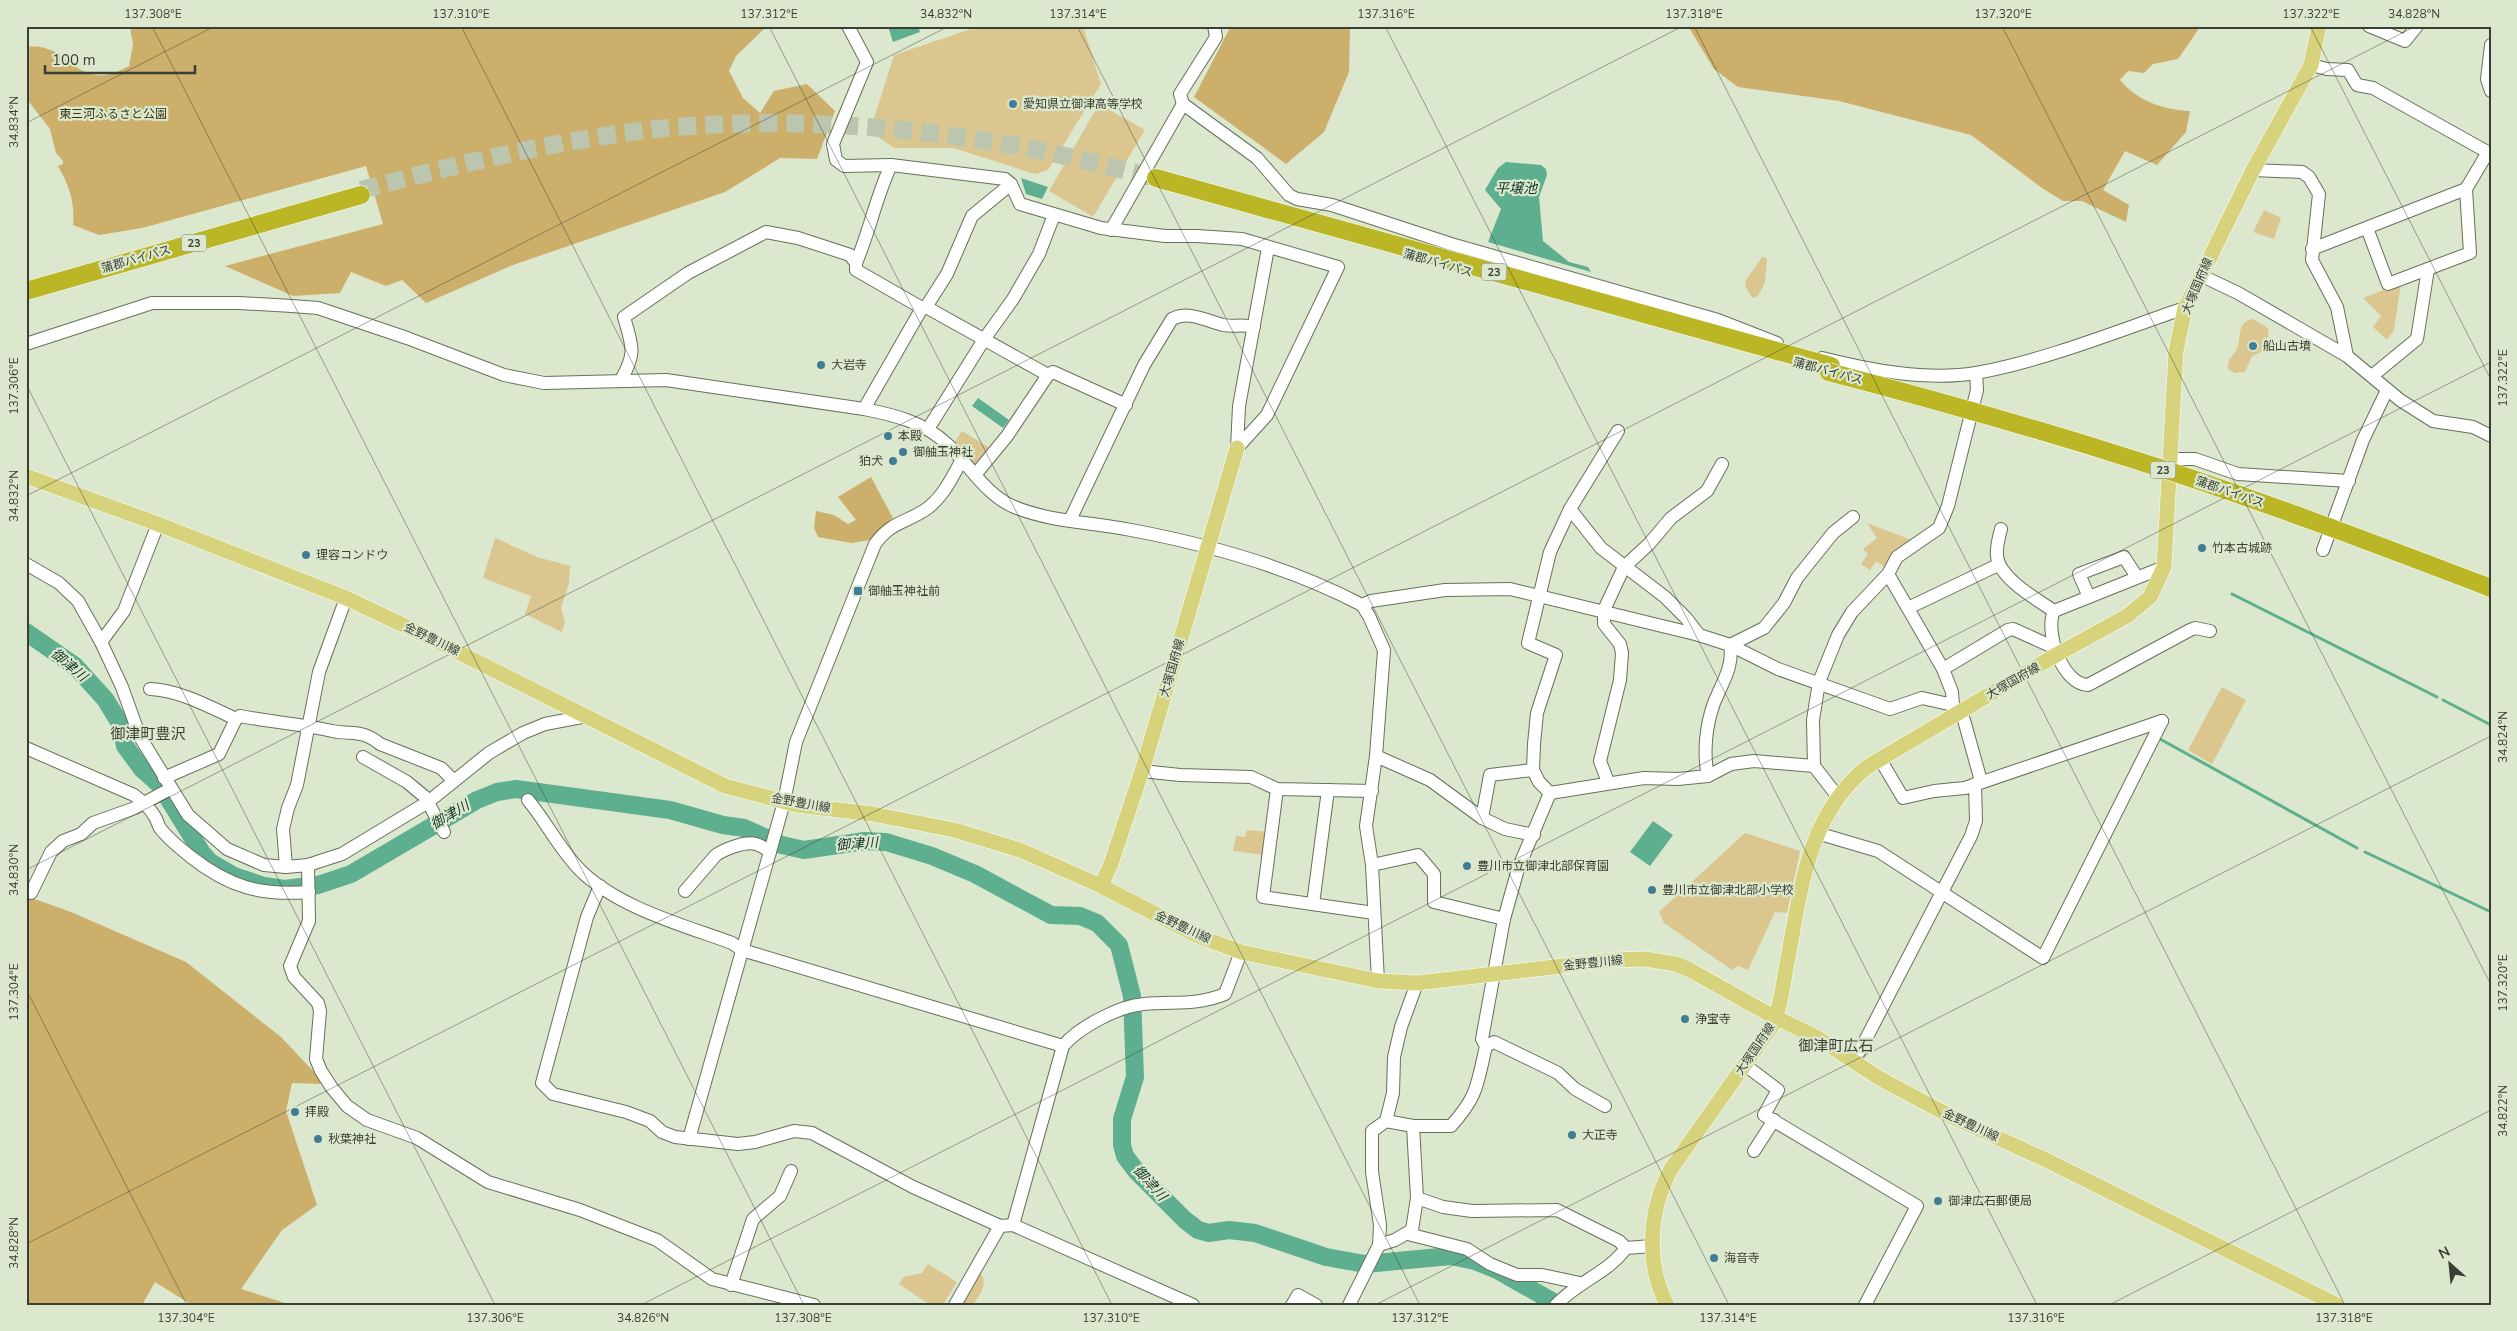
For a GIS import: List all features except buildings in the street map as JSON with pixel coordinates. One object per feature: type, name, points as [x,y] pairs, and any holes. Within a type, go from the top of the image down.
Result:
[{"type":"highway","name":"蒲郡バイパス","points":[[1156,182],[1830,369],[2136,460],[2282,510],[2491,588]]},
{"type":"highway","name":"蒲郡バイパス","points":[[26,284],[361,192],[26,291]]},
{"type":"highway","name":"蒲郡バイパス","points":[[1830,369],[2006,415],[2148,459],[2357,532],[2491,583]]},
{"type":"main road","name":"大塚国府線","points":[[1667,1305],[1655,1274],[1652,1246],[1656,1206],[1665,1181],[1776,1017],[1803,880],[1817,832],[1838,797],[1856,775],[1880,758],[1956,708],[2055,651],[2140,608],[2157,586],[2164,567],[2176,351],[2185,308],[2253,170],[2311,65],[2319,26]]},
{"type":"main road","name":"大塚国府線","points":[[1101,886],[1111,864],[1142,771],[1237,448]]},
{"type":"main road","name":"金野豊川線","points":[[26,476],[158,524],[346,598],[420,632],[725,786],[784,802],[873,814],[954,830],[1020,850],[1101,886],[1198,936],[1241,952],[1378,981],[1417,982],[1613,960],[1661,961],[1690,970],[1832,1046],[1879,1078],[1950,1116],[2054,1164],[2337,1305]]},
{"type":"street","points":[[848,26],[867,62],[833,144],[836,160],[844,166],[892,165],[1005,179],[1011,184],[1020,204],[1054,215],[1111,230],[1165,236],[1242,239],[1338,267],[1266,415],[1237,448]]},
{"type":"street","points":[[1214,26],[1216,37],[1180,94],[1183,104],[1257,158],[1289,195],[1297,199],[1332,205],[1451,244],[1718,320],[1796,350],[1851,365],[1934,375],[1976,373],[2085,342],[2185,308]]},
{"type":"street","points":[[2368,26],[2405,41],[2417,26]]},
{"type":"street","points":[[2491,45],[2487,79],[2491,91]]},
{"type":"street","points":[[2311,65],[2327,69],[2348,70],[2357,85],[2373,88],[2489,153],[2466,189],[2312,249]]},
{"type":"street","points":[[1111,230],[1183,104]]},
{"type":"street","points":[[892,165],[880,187],[872,221],[856,263],[856,270],[986,338],[1048,375]]},
{"type":"street","points":[[2253,170],[2302,172],[2309,177],[2319,194],[2312,260],[2337,307],[2348,356]]},
{"type":"street","points":[[864,408],[924,307],[947,274],[972,216],[1011,184]]},
{"type":"street","points":[[2367,228],[2388,284],[2470,253],[2466,189]]},
{"type":"street","points":[[928,429],[986,338],[1003,316],[1035,260],[1054,215]]},
{"type":"street","points":[[621,380],[630,364],[633,351],[624,317],[688,273],[766,232],[798,238],[850,255],[856,263]]},
{"type":"street","points":[[1237,448],[1239,406],[1268,248]]},
{"type":"street","points":[[2372,376],[2417,339],[2428,269]]},
{"type":"street","points":[[2200,275],[2238,293],[2348,356],[2387,390],[2433,421],[2473,427],[2491,436]]},
{"type":"street","points":[[26,344],[152,303],[239,303],[292,306],[318,308],[408,338],[504,375],[544,383],[666,380],[864,408],[896,415],[928,429],[946,443],[988,490],[1011,505],[1070,520],[1129,529],[1208,546],[1293,574],[1362,605],[1384,650],[1376,756],[1366,826],[1372,865],[1378,981]]},
{"type":"street","points":[[1070,520],[1144,365],[1172,319],[1188,315],[1225,325],[1240,324],[1254,327]]},
{"type":"street","points":[[975,475],[1008,436],[1048,375],[1053,372],[1126,405]]},
{"type":"street","points":[[1838,797],[1814,766],[1814,720],[1819,682],[1838,635],[1852,612],[1888,574],[1897,556],[1938,528],[1945,513],[1977,390],[1976,373]]},
{"type":"street","points":[[2323,550],[2363,440],[2387,390]]},
{"type":"street","points":[[1550,793],[1539,782],[1533,770],[1537,713],[1556,655],[1528,643],[1550,552],[1570,509],[1618,431]]},
{"type":"street","points":[[2170,460],[2195,459],[2238,474],[2349,481]]},
{"type":"street","points":[[689,1139],[784,802],[796,742],[826,673],[875,544],[884,532],[895,524],[926,509],[943,493],[962,460]]},
{"type":"street","points":[[1608,782],[1600,761],[1620,680],[1622,653],[1620,644],[1604,624],[1604,610],[1624,566],[1649,544],[1671,518],[1707,491],[1722,464]]},
{"type":"street","points":[[1570,509],[1601,548],[1665,597],[1686,618],[1698,635]]},
{"type":"street","points":[[1730,645],[1764,628],[1784,603],[1803,570],[1833,533],[1853,518]]},
{"type":"street","points":[[101,642],[124,611],[158,524]]},
{"type":"street","points":[[2001,529],[1996,553],[1998,565],[2012,580],[2054,611]]},
{"type":"street","points":[[2088,597],[2079,574],[2124,557],[2137,577]]},
{"type":"street","points":[[26,564],[60,583],[78,601],[101,642],[122,687],[140,737],[167,786],[188,815],[227,849],[264,865],[309,868],[355,848],[428,802],[489,753],[523,733],[545,724],[587,716]]},
{"type":"street","points":[[1908,608],[1998,565]]},
{"type":"street","points":[[2055,651],[2051,617],[2054,611],[2164,567]]},
{"type":"street","points":[[1854,1062],[1971,836],[1976,821],[1978,783],[1952,692],[1943,669],[1888,574]]},
{"type":"street","points":[[1362,605],[1371,601],[1470,588],[1510,589],[1604,610],[1730,645],[1778,669],[1819,682],[1890,709],[1922,698],[1956,708]]},
{"type":"street","points":[[286,867],[283,829],[288,808],[297,785],[319,672],[346,598]]},
{"type":"street","points":[[1943,669],[2008,630],[2013,629],[2055,651],[2078,683],[2088,685],[2190,630],[2195,628],[2210,631]]},
{"type":"street","points":[[1708,776],[1704,761],[1707,735],[1713,705],[1732,657],[1730,645]]},
{"type":"street","points":[[150,689],[161,689],[236,720]]},
{"type":"street","points":[[26,891],[31,893],[51,852],[63,840],[81,834],[93,823],[135,808],[146,802],[167,786],[219,754],[236,720],[240,716],[309,725],[335,732],[355,731],[372,738],[380,744],[441,768],[454,781]]},
{"type":"street","points":[[1817,832],[1878,851],[2043,958],[2162,721],[1978,783],[1934,790],[1903,798],[1880,758]]},
{"type":"street","points":[[26,748],[146,802],[159,827],[180,848],[212,872],[231,883],[255,891],[279,894],[309,892]]},
{"type":"street","points":[[1376,756],[1430,780],[1482,818],[1505,829],[1534,835]]},
{"type":"street","points":[[363,757],[407,782],[425,797],[444,832]]},
{"type":"street","points":[[1550,793],[1608,782],[1644,778],[1678,779],[1708,776],[1731,764],[1754,761],[1814,766]]},
{"type":"street","points":[[1482,818],[1490,775],[1533,770]]},
{"type":"street","points":[[1142,771],[1180,775],[1251,777],[1277,789],[1372,791]]},
{"type":"street","points":[[1277,789],[1263,897],[1374,913]]},
{"type":"street","points":[[1313,904],[1328,790]]},
{"type":"street","points":[[1386,1120],[1412,1126],[1451,1126],[1468,1108],[1475,1096],[1486,1046],[1482,1040],[1504,919],[1524,852],[1534,835],[1542,809],[1550,793]]},
{"type":"street","points":[[528,800],[562,849],[581,871],[600,886],[650,914],[732,943],[742,950],[1063,1046]]},
{"type":"street","points":[[685,890],[716,855],[723,850],[750,843],[771,849]]},
{"type":"street","points":[[1372,865],[1418,855],[1434,874],[1434,902],[1504,919]]},
{"type":"street","points":[[309,868],[310,911],[308,928],[290,966],[294,976],[318,1003],[320,1011],[316,1059],[332,1088],[347,1106],[367,1120],[417,1138],[488,1182],[580,1210],[658,1240],[705,1276],[731,1285],[814,1305]]},
{"type":"street","points":[[600,886],[587,917],[542,1083],[552,1094],[626,1112],[650,1121],[662,1132],[689,1139],[738,1144],[756,1142],[794,1131],[812,1133],[914,1187],[1193,1305]]},
{"type":"street","points":[[955,1305],[1007,1226],[1063,1046],[1074,1033],[1128,1007],[1143,1004],[1206,1002],[1225,994],[1241,952]]},
{"type":"street","points":[[1349,1305],[1379,1245],[1380,1225],[1372,1172],[1372,1131],[1386,1120],[1393,1093],[1394,1057],[1399,1034],[1417,982]]},
{"type":"street","points":[[1486,1046],[1494,1042],[1558,1073],[1575,1089],[1605,1106]]},
{"type":"street","points":[[1745,1065],[1778,1090],[1764,1115],[1917,1206],[1865,1305]]},
{"type":"street","points":[[1754,1152],[1774,1120]]},
{"type":"street","points":[[1379,1245],[1408,1234],[1412,1230],[1417,1198],[1412,1126]]},
{"type":"street","points":[[731,1285],[753,1219],[780,1196],[791,1171]]},
{"type":"street","points":[[1417,1198],[1443,1207],[1472,1211],[1558,1210],[1619,1241],[1626,1248],[1652,1246]]},
{"type":"street","points":[[1408,1234],[1467,1249],[1490,1264],[1517,1275],[1542,1274],[1580,1283]]},
{"type":"street","points":[[1558,1302],[1580,1283],[1616,1262],[1626,1248]]},
{"type":"street","points":[[1292,1305],[1298,1295],[1316,1305]]},
{"type":"shaded area","points":[[980,26],[1083,26],[1101,84],[1048,170],[1035,174],[953,148],[894,148],[870,131],[894,55]]},
{"type":"shaded area","points":[[1099,104],[1145,130],[1093,217],[1049,191]]},
{"type":"shaded area","points":[[2264,210],[2281,218],[2274,239],[2253,232]]},
{"type":"shaded area","points":[[1762,257],[1766,257],[1767,260],[1765,282],[1758,296],[1754,298],[1745,286],[1746,280]]},
{"type":"shaded area","points":[[2401,283],[2394,330],[2387,340],[2373,327],[2381,316],[2363,298]]},
{"type":"shaded area","name":"船山古墳","points":[[2253,319],[2268,328],[2269,343],[2263,351],[2252,356],[2245,372],[2235,373],[2228,369],[2237,348],[2240,330],[2244,323]]},
{"type":"shaded area","points":[[962,431],[990,448],[978,466],[973,466],[953,445]]},
{"type":"shaded area","points":[[1867,523],[1914,541],[1886,568],[1876,561],[1870,570],[1861,564],[1868,554],[1863,549],[1877,538]]},
{"type":"shaded area","points":[[495,538],[537,557],[570,566],[569,583],[561,608],[565,622],[562,632],[525,614],[531,596],[483,578]]},
{"type":"shaded area","points":[[2222,687],[2246,700],[2212,764],[2188,750]]},
{"type":"shaded area","points":[[1247,830],[1267,832],[1264,855],[1233,851],[1236,836],[1245,837]]},
{"type":"shaded area","points":[[1745,833],[1800,851],[1787,913],[1775,912],[1748,970],[1738,966],[1732,970],[1664,923],[1659,912]]},
{"type":"shaded area","points":[[928,1264],[957,1282],[943,1305],[930,1305],[899,1284],[904,1277],[922,1273]]},
{"type":"shaded area","points":[[980,1273],[983,1277],[984,1285],[978,1297],[973,1305],[961,1305]]},
{"type":"green space","name":"東三河ふるさと公園","points":[[130,26],[767,26],[736,56],[729,71],[743,98],[760,113],[774,91],[807,84],[835,111],[817,159],[780,158],[725,192],[513,265],[426,303],[402,280],[386,286],[351,272],[340,293],[293,296],[225,266],[383,224],[366,166],[142,228],[99,235],[73,225],[73,209],[70,194],[58,166],[63,164],[63,161],[56,153],[50,129],[26,98],[26,47],[42,47],[54,52],[85,72],[97,75],[111,74],[129,66],[133,45]]},
{"type":"green space","points":[[1231,26],[1350,26],[1349,72],[1324,132],[1286,164],[1194,97]]},
{"type":"green space","points":[[1688,26],[2197,26],[2198,30],[2178,59],[2153,64],[2144,73],[2128,71],[2120,80],[2134,94],[2152,103],[2170,109],[2190,111],[2186,132],[2157,165],[2125,151],[2103,190],[2129,205],[2126,222],[2082,201],[2063,201],[2042,188],[1971,135],[1839,101],[1738,87],[1714,69]]},
{"type":"green space","points":[[871,477],[893,518],[870,540],[851,543],[818,537],[814,528],[816,511],[834,515],[848,524],[856,520],[838,497]]},
{"type":"green space","points":[[29,897],[71,912],[186,962],[281,1037],[316,1074],[321,1084],[292,1083],[286,1111],[317,1205],[282,1230],[241,1289],[291,1305],[192,1305],[155,1282],[142,1305],[26,1305],[26,906]]},
{"type":"water","points":[[888,26],[918,26],[920,32],[893,42]]},
{"type":"water","name":"平壌池","points":[[1506,162],[1541,165],[1546,169],[1547,175],[1539,197],[1543,241],[1569,262],[1588,267],[1591,272],[1488,242],[1501,209],[1485,190],[1498,168]]},
{"type":"water","points":[[1021,178],[1048,187],[1042,199],[1026,194]]},
{"type":"water","points":[[978,398],[1009,420],[1003,428],[972,406]]},
{"type":"water","points":[[1653,821],[1673,835],[1650,866],[1630,852]]},
{"type":"waterway","points":[[2232,594],[2437,697]]},
{"type":"waterway","name":"御津川","points":[[26,632],[75,666],[105,699],[121,725],[125,746],[142,769],[160,785],[202,853],[210,862],[234,876],[264,886],[284,889],[318,885],[351,874],[477,800],[497,792],[516,789],[670,810],[723,825],[744,828],[782,845],[804,850],[865,841],[886,842],[932,856],[975,874],[1051,915],[1080,916],[1097,923],[1119,945],[1132,996],[1135,1077],[1122,1119],[1122,1145],[1125,1156],[1137,1172],[1185,1220],[1198,1230],[1209,1233],[1229,1230],[1255,1233],[1326,1257],[1365,1264],[1451,1256],[1475,1261],[1497,1270],[1559,1305]]},
{"type":"waterway","points":[[2443,700],[2491,725]]},
{"type":"waterway","points":[[2160,739],[2357,848]]},
{"type":"waterway","points":[[2365,852],[2491,912]]},
{"type":"tunnel","points":[[361,190],[467,163],[575,141],[647,130],[743,123],[843,125],[942,135],[1068,156],[1156,178]]},
{"type":"place","name":"愛知県立御津高等学校","points":[[1013,104]]},
{"type":"place","name":"船山古墳","points":[[2253,346]]},
{"type":"place","name":"大岩寺","points":[[821,365]]},
{"type":"place","name":"本殿","points":[[888,436]]},
{"type":"place","name":"御舳玉神社","points":[[903,452]]},
{"type":"place","name":"狛犬","points":[[893,461]]},
{"type":"place","name":"竹本古城跡","points":[[2202,548]]},
{"type":"place","name":"理容コンドウ","points":[[306,555]]},
{"type":"place","name":"御舳玉神社前","points":[[858,591]]},
{"type":"place","name":"豊川市立御津北部保育園","points":[[1467,866]]},
{"type":"place","name":"豊川市立御津北部小学校","points":[[1652,890]]},
{"type":"place","name":"浄宝寺","points":[[1685,1019]]},
{"type":"place","name":"拝殿","points":[[295,1112]]},
{"type":"place","name":"大正寺","points":[[1572,1135]]},
{"type":"place","name":"秋葉神社","points":[[318,1139]]},
{"type":"place","name":"御津広石郵便局","points":[[1938,1201]]},
{"type":"place","name":"海音寺","points":[[1714,1258]]},
{"type":"district","name":"御津町豊沢","points":[[148,734]]},
{"type":"district","name":"御津町広石","points":[[1836,1046]]}]
